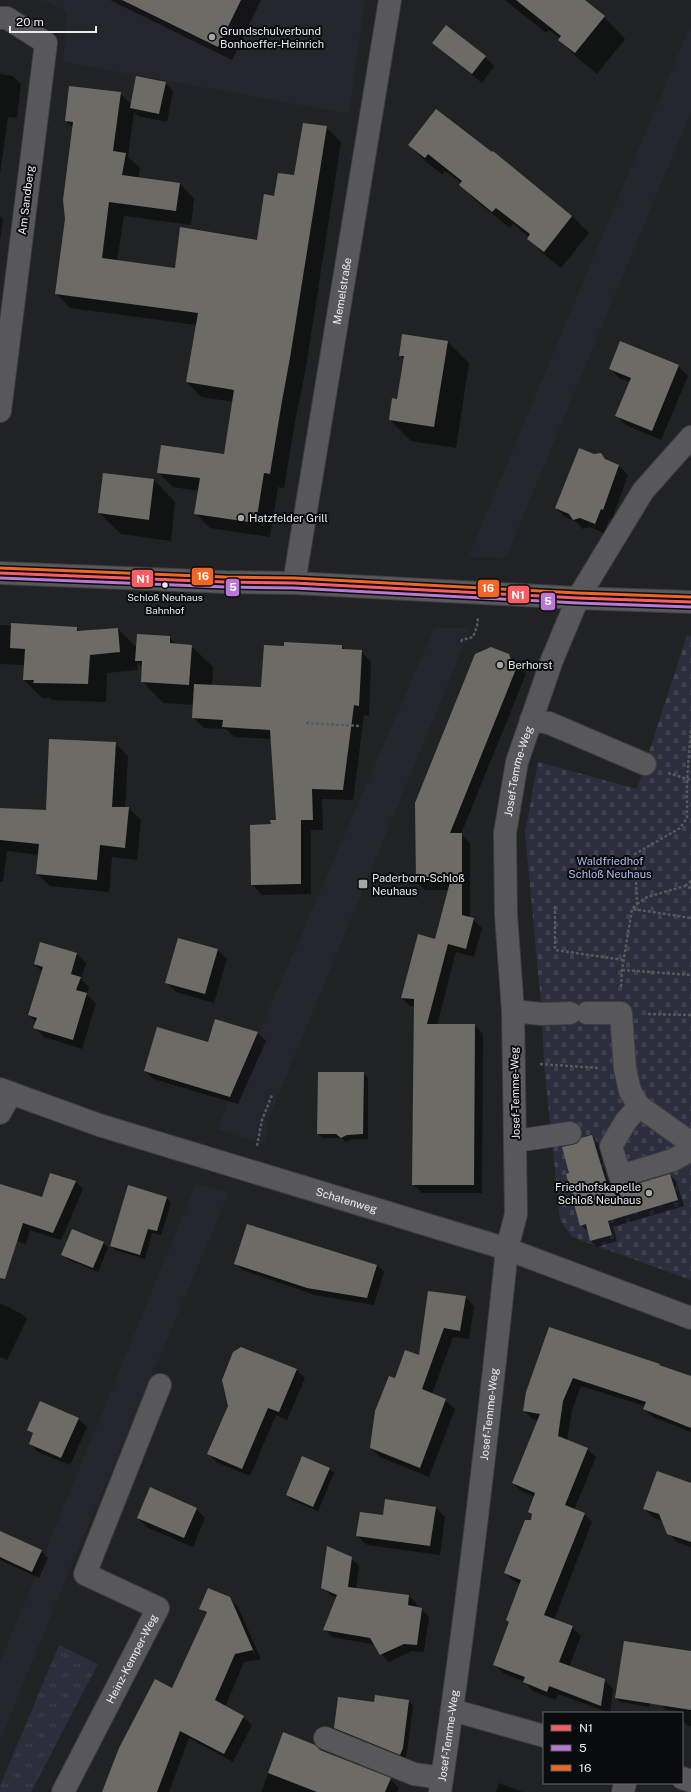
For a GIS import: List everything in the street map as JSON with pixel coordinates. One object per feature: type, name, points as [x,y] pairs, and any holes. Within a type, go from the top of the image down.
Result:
[{"type":"street","name":"Memelstraße","points":[[294,583],[390,0]]},
{"type":"street","name":"Am Sandberg","points":[[0,18],[7,18],[46,43],[0,411]]},
{"type":"street","name":"Josef-Temme-Weg","points":[[441,1785],[452,1710],[494,1372],[507,1250],[516,1214],[515,1064],[506,915],[505,833],[517,762],[531,720],[554,679],[578,598],[643,491],[691,437]]},
{"type":"street","points":[[0,573],[225,582],[294,583],[578,598],[691,602]]},
{"type":"street","points":[[531,720],[550,724],[645,764]]},
{"type":"street","points":[[513,1012],[542,1014],[621,1013],[625,1069],[630,1091],[639,1106],[691,1143]]},
{"type":"street","points":[[0,1113],[5,1091]]},
{"type":"street","name":"Schatenweg","points":[[5,1091],[99,1125],[507,1250],[691,1318]]},
{"type":"street","points":[[639,1106],[626,1121],[611,1146],[620,1176],[673,1160],[691,1150]]},
{"type":"street","points":[[516,1141],[570,1133]]},
{"type":"street","name":"Heinz-Kemper-Weg","points":[[63,1792],[158,1608],[85,1574],[160,1384]]},
{"type":"street","points":[[452,1710],[543,1736]]},
{"type":"street","points":[[325,1738],[441,1785]]},
{"type":"path","points":[[461,642],[462,640],[473,638],[477,626],[479,593]]},
{"type":"path","points":[[306,723],[361,726]]},
{"type":"path","points":[[636,904],[635,854],[680,828],[687,818],[691,728]]},
{"type":"path","points":[[691,881],[685,886],[647,897],[636,904],[632,909],[622,970],[621,1013],[691,1015]]},
{"type":"path","points":[[685,886],[691,888]]},
{"type":"path","points":[[555,906],[555,950],[624,960]]},
{"type":"path","points":[[632,909],[691,918]]},
{"type":"path","points":[[622,970],[691,975]]},
{"type":"path","points":[[515,1064],[544,1064],[625,1069]]},
{"type":"path","points":[[253,1173],[262,1120],[272,1095]]},
{"type":"shaded area","name":"Grundschulverbund Bonhoeffer-Heinrich","points":[[42,0],[365,0],[349,114],[63,62],[67,12]]},
{"type":"shaded area","points":[[691,23],[691,112],[506,558],[468,557]]},
{"type":"shaded area","points":[[434,628],[471,628],[268,1121],[265,1145],[217,1129]]},
{"type":"shaded area","points":[[196,1183],[229,1193],[73,1562],[0,1741],[0,1662]]},
{"type":"green space","name":"Waldfriedhof Schloß Neuhaus","points":[[687,635],[691,636],[691,1280],[572,1237],[560,1220],[544,1064],[542,1014],[525,833],[538,762],[637,789]]},
{"type":"green space","points":[[59,1645],[98,1664],[31,1792],[0,1792],[0,1786]]},
{"type":"building","points":[[122,0],[241,0],[218,47]]},
{"type":"building","points":[[516,0],[585,0],[605,16],[575,53],[558,40],[561,36]]},
{"type":"building","points":[[446,25],[486,56],[472,74],[432,43]]},
{"type":"building","points":[[136,76],[166,82],[159,114],[130,108]]},
{"type":"building","points":[[69,86],[121,92],[113,151],[126,153],[122,175],[180,183],[176,211],[109,202],[102,258],[175,268],[180,227],[257,240],[264,194],[274,196],[278,173],[294,175],[303,123],[327,126],[270,474],[264,473],[256,523],[194,514],[200,478],[157,473],[161,445],[224,454],[234,390],[186,382],[198,313],[55,294],[65,219],[63,200],[73,122],[65,121]]},
{"type":"building","points":[[436,109],[492,152],[493,151],[572,216],[544,252],[527,239],[530,234],[496,208],[492,212],[459,185],[462,181],[428,154],[425,158],[408,145]]},
{"type":"building","points":[[402,334],[448,341],[434,427],[389,420],[392,398],[397,399],[404,356],[399,356]]},
{"type":"building","points":[[620,341],[679,365],[652,431],[615,416],[631,378],[609,369]]},
{"type":"building","points":[[579,448],[594,454],[601,453],[605,459],[619,465],[603,510],[601,509],[595,524],[580,518],[573,520],[569,514],[555,508]]},
{"type":"building","points":[[103,473],[154,479],[149,520],[98,513]]},
{"type":"building","points":[[11,623],[77,627],[77,631],[118,628],[120,652],[90,655],[88,684],[33,683],[34,680],[23,680],[25,649],[10,648]]},
{"type":"building","points":[[137,634],[170,636],[170,643],[192,645],[189,685],[141,682],[142,661],[135,661]]},
{"type":"building","points":[[284,642],[342,645],[342,649],[362,650],[359,706],[354,705],[343,790],[312,789],[313,820],[301,820],[301,884],[251,885],[250,825],[271,824],[270,820],[276,820],[270,730],[222,727],[223,720],[192,718],[194,684],[261,687],[264,645],[284,646]]},
{"type":"building","points":[[491,647],[509,654],[512,662],[518,664],[450,833],[462,833],[462,915],[474,918],[466,949],[448,944],[427,1024],[475,1024],[474,1185],[412,1185],[414,999],[401,998],[418,934],[435,939],[450,882],[416,882],[415,803],[475,654]]},
{"type":"building","points":[[49,739],[116,742],[112,807],[129,807],[125,848],[100,845],[97,880],[36,874],[39,844],[0,840],[0,808],[46,810]]},
{"type":"building","points":[[178,938],[218,949],[205,994],[165,983]]},
{"type":"building","points":[[40,942],[77,953],[71,974],[81,977],[76,990],[87,993],[73,1040],[33,1028],[37,1018],[28,1015],[43,967],[34,964]]},
{"type":"building","points":[[215,1019],[258,1032],[230,1097],[144,1071],[157,1027],[208,1042]]},
{"type":"building","points":[[318,1072],[364,1072],[363,1134],[347,1135],[341,1138],[336,1134],[317,1134]]},
{"type":"building","points":[[592,1135],[608,1188],[614,1186],[624,1188],[670,1174],[678,1200],[608,1221],[612,1235],[590,1241],[586,1224],[580,1226],[566,1174],[569,1173],[562,1147],[578,1143],[581,1138]]},
{"type":"building","points":[[50,1173],[76,1181],[53,1233],[23,1223],[5,1279],[0,1278],[0,1184],[42,1197]]},
{"type":"building","points":[[128,1185],[167,1197],[157,1231],[148,1229],[140,1255],[110,1246]]},
{"type":"building","points":[[247,1224],[377,1265],[367,1298],[307,1288],[234,1264]]},
{"type":"building","points":[[72,1229],[104,1242],[93,1268],[61,1255]]},
{"type":"building","points":[[428,1291],[466,1296],[460,1331],[444,1328],[422,1389],[446,1399],[420,1468],[370,1448],[375,1411],[389,1376],[395,1378],[405,1350],[419,1355]]},
{"type":"building","points":[[549,1327],[660,1364],[659,1365],[691,1376],[691,1428],[643,1409],[646,1402],[573,1378],[563,1401],[558,1436],[588,1448],[565,1505],[585,1513],[544,1615],[573,1626],[559,1662],[605,1679],[601,1706],[549,1686],[547,1692],[523,1682],[525,1677],[493,1665],[509,1622],[506,1620],[521,1580],[504,1573],[525,1520],[531,1520],[532,1514],[528,1512],[535,1493],[512,1483],[540,1414],[523,1411],[526,1392]]},
{"type":"building","points":[[241,1347],[297,1369],[279,1412],[268,1408],[242,1469],[207,1454],[228,1406],[222,1380],[233,1352]]},
{"type":"building","points":[[40,1401],[79,1418],[61,1458],[29,1444],[33,1433],[27,1430]]},
{"type":"building","points":[[302,1456],[330,1468],[313,1507],[286,1495]]},
{"type":"building","points":[[657,1471],[691,1483],[691,1542],[667,1534],[659,1514],[643,1509]]},
{"type":"building","points":[[150,1487],[197,1508],[184,1538],[137,1518]]},
{"type":"building","points":[[385,1499],[436,1507],[430,1546],[356,1536],[360,1512],[383,1515]]},
{"type":"building","points":[[0,1531],[42,1550],[32,1572],[0,1557]]},
{"type":"building","points":[[327,1546],[352,1557],[348,1587],[409,1595],[408,1605],[422,1608],[417,1645],[404,1644],[380,1655],[370,1638],[323,1630],[337,1595],[321,1588]]},
{"type":"building","points":[[208,1588],[230,1597],[253,1650],[235,1654],[215,1700],[244,1716],[224,1754],[180,1731],[157,1792],[102,1792],[119,1748],[155,1679],[172,1688],[207,1612],[199,1609]]},
{"type":"building","points":[[624,1641],[691,1651],[691,1710],[615,1698]]},
{"type":"building","points":[[375,1695],[409,1700],[403,1748],[400,1755],[334,1728],[338,1697],[374,1702]]},
{"type":"building","points":[[283,1732],[315,1745],[320,1750],[391,1778],[385,1792],[317,1792],[268,1773]]},
{"type":"transit line","name":"16","points":[[0,568],[225,577],[294,578],[578,593],[691,597]]},
{"type":"transit line","name":"N1","points":[[0,573],[225,582],[294,583],[578,598],[691,602]]},
{"type":"transit line","name":"5","points":[[0,578],[225,587],[294,588],[578,603],[691,607]]},
{"type":"place","name":"Grundschulverbund Bonhoeffer-Heinrich","points":[[212,37]]},
{"type":"place","name":"Hatzfelder Grill","points":[[241,518]]},
{"type":"place","name":"Schloß Neuhaus Bahnhof","points":[[165,585]]},
{"type":"place","name":"Berhorst","points":[[500,665]]},
{"type":"place","name":"Paderborn-Schloß Neuhaus","points":[[363,884]]},
{"type":"place","name":"Friedhofskapelle Schloß Neuhaus","points":[[649,1193]]}]
